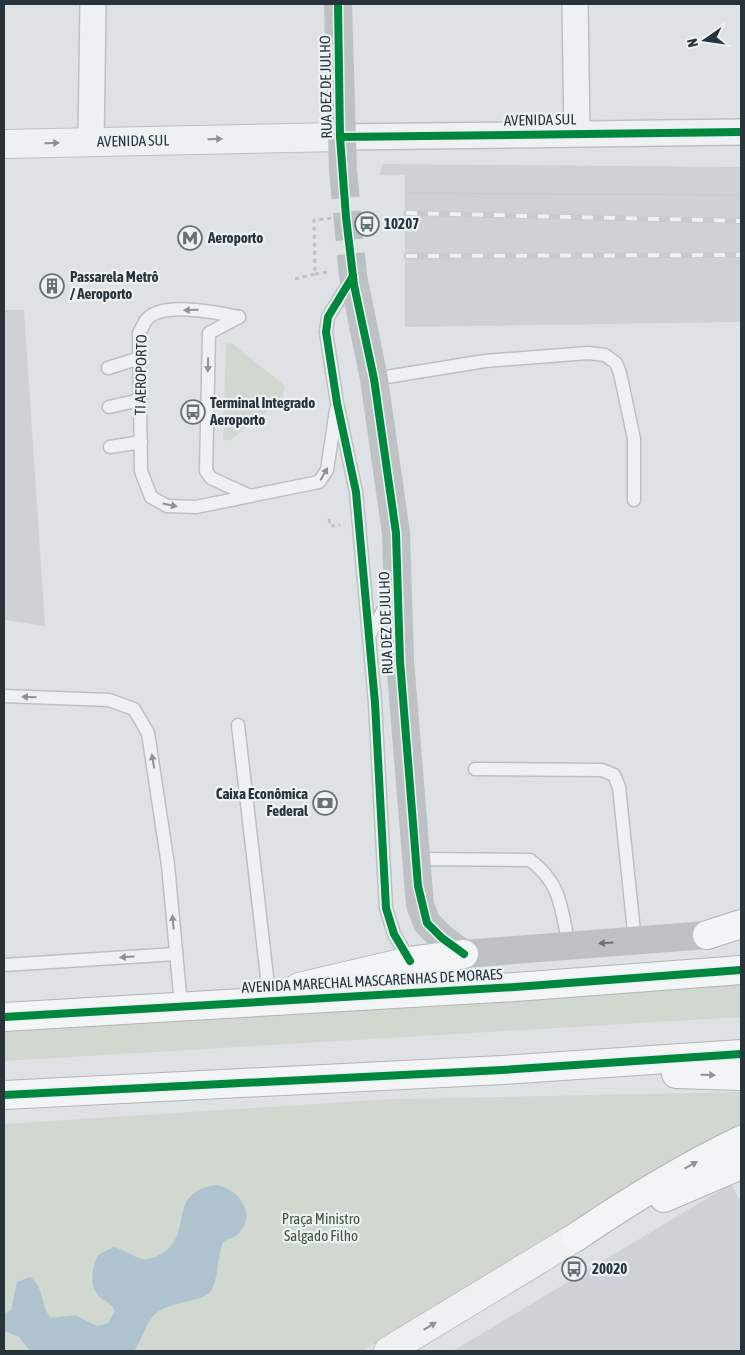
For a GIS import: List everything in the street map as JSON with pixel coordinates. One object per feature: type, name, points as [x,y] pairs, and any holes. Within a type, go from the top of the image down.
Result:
[{"type":"highway","points":[[707,935],[741,924]]},
{"type":"highway","points":[[707,935],[741,934]]},
{"type":"highway","points":[[230,1004],[410,961],[464,954]]},
{"type":"highway","name":"AVENIDA MARECHAL MASCARENHAS DE MORAES","points":[[4,1017],[181,1005],[230,1004],[515,987],[741,970]]},
{"type":"highway","points":[[4,1095],[502,1070],[741,1054]]},
{"type":"highway","points":[[502,1070],[741,1076]]},
{"type":"highway","points":[[576,1236],[641,1193],[741,1140]]},
{"type":"highway","points":[[576,1236],[741,1165]]},
{"type":"main road","name":"RUA DEZ DE JULHO","points":[[338,4],[340,137],[343,170]]},
{"type":"main road","name":"RUA DEZ DE JULHO","points":[[353,276],[374,379],[396,534],[400,661],[420,904],[427,923],[464,954]]},
{"type":"main road","points":[[464,954],[707,935]]},
{"type":"street","points":[[91,142],[93,4]]},
{"type":"street","points":[[574,4],[577,134]]},
{"type":"street","name":"AVENIDA SUL","points":[[4,144],[340,137],[741,132]]},
{"type":"street","points":[[388,1351],[576,1236]]},
{"type":"lane","points":[[353,276],[328,317],[328,346],[356,492],[375,703],[386,908],[394,934],[410,961]]},
{"type":"lane","name":"TI AEROPORTO","points":[[250,496],[212,478],[206,471],[209,334],[239,317],[201,309],[166,310],[147,318],[139,333],[141,471],[151,497],[166,506],[196,507],[319,482],[327,470],[338,403]]},
{"type":"lane","points":[[374,379],[485,361],[588,353],[605,355],[616,363],[620,373],[634,439],[634,500]]},
{"type":"lane","points":[[108,368],[140,358]]},
{"type":"lane","points":[[109,407],[140,400]]},
{"type":"lane","points":[[110,447],[141,442]]},
{"type":"lane","points":[[369,636],[398,581]]},
{"type":"lane","points":[[4,696],[109,700],[134,709],[148,733],[168,865],[181,1005]]},
{"type":"lane","points":[[238,725],[269,994]]},
{"type":"lane","points":[[475,769],[602,770],[614,775],[619,787],[635,941]]},
{"type":"lane","points":[[415,859],[530,860],[545,871],[555,885],[569,946]]},
{"type":"lane","points":[[4,964],[176,954]]},
{"type":"path","points":[[295,279],[315,274],[314,220],[346,217]]},
{"type":"shaded area","points":[[383,164],[741,167],[741,322],[405,327],[405,175],[379,175]]},
{"type":"shaded area","points":[[4,310],[24,310],[45,626],[4,620]]},
{"type":"shaded area","points":[[731,1184],[741,1202],[741,1351],[453,1351]]},
{"type":"green space","points":[[226,343],[233,344],[285,386],[282,400],[229,441],[223,439]]},
{"type":"green space","points":[[741,983],[741,1017],[4,1061],[4,1028]]},
{"type":"green space","name":"Praça Ministro Salgado Filho","points":[[741,1092],[741,1134],[493,1272],[363,1351],[4,1351],[4,1124],[392,1099]]},
{"type":"water","points":[[216,1185],[231,1191],[242,1202],[245,1209],[245,1224],[238,1234],[223,1242],[211,1291],[203,1297],[161,1310],[151,1318],[134,1351],[30,1351],[19,1337],[4,1331],[4,1314],[11,1310],[17,1282],[30,1277],[38,1285],[45,1307],[51,1318],[75,1315],[97,1326],[108,1323],[115,1311],[111,1305],[96,1293],[92,1277],[98,1255],[114,1247],[142,1259],[152,1258],[161,1254],[171,1246],[177,1236],[185,1205],[191,1196],[200,1189]]},
{"type":"tunnel","points":[[343,170],[353,276]]},
{"type":"tram line","points":[[406,193],[741,195]]},
{"type":"railway","points":[[406,213],[741,221]]},
{"type":"railway","points":[[406,256],[741,255]]},
{"type":"cycle path","points":[[338,4],[340,137],[346,217],[354,285],[374,379],[396,533],[400,661],[418,886],[427,923],[442,938],[464,954]]},
{"type":"cycle path","points":[[340,137],[741,132]]},
{"type":"cycle path","points":[[353,276],[328,317],[326,332],[337,403],[356,492],[375,703],[386,908],[394,934],[410,961]]},
{"type":"cycle path","points":[[4,1017],[515,987],[741,970]]},
{"type":"cycle path","points":[[4,1095],[502,1070],[741,1054]]},
{"type":"place","name":"10207","points":[[367,224]]},
{"type":"place","name":"Aeroporto","points":[[190,238]]},
{"type":"place","name":"Passarela Metrô / Aeroporto","points":[[52,286]]},
{"type":"place","name":"Terminal Integrado Aeroporto","points":[[193,412]]},
{"type":"place","name":"Caixa Econômica Federal","points":[[325,803]]},
{"type":"place","name":"20020","points":[[574,1269]]}]
